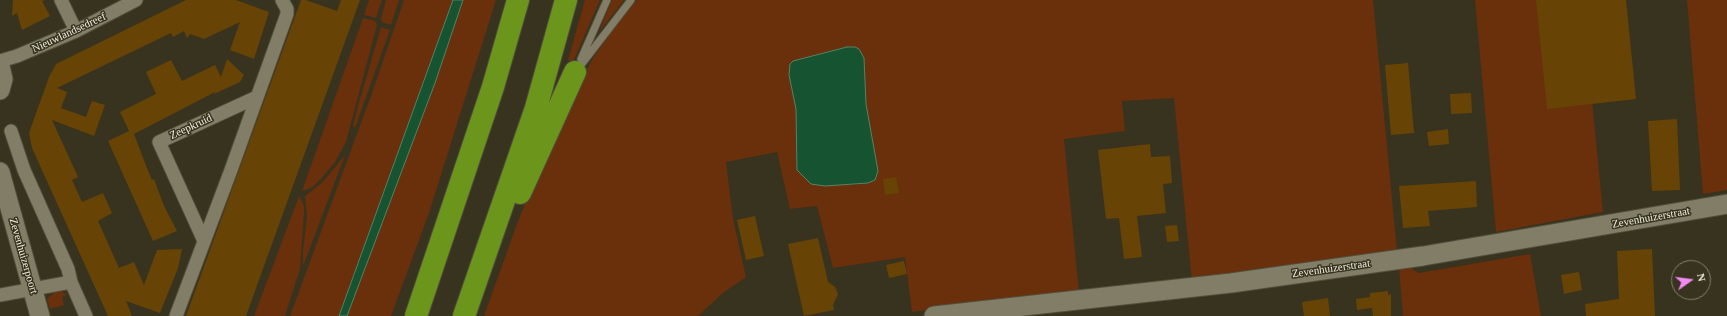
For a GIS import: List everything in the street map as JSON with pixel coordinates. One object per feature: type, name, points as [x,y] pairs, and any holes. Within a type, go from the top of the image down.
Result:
[{"type":"highway","points":[[416,316],[493,87],[518,0]]},
{"type":"highway","points":[[464,316],[487,254],[536,108],[566,0]]},
{"type":"highway","points":[[487,254],[513,210],[575,72]]},
{"type":"street","points":[[61,0],[76,31]]},
{"type":"street","name":"Nieuwlandsedreef","points":[[0,61],[17,56],[76,31],[136,0]]},
{"type":"street","points":[[176,316],[286,14],[287,9],[282,0]]},
{"type":"street","points":[[0,66],[3,79],[0,90]]},
{"type":"street","name":"Zeepkruid","points":[[204,240],[159,142],[257,97]]},
{"type":"street","points":[[11,131],[22,165],[68,269],[71,282],[86,316]]},
{"type":"street","name":"Zevenhuizerpoort","points":[[0,172],[40,316]]},
{"type":"street","name":"Zevenhuizerstraat","points":[[934,316],[1231,283],[1400,259],[1727,204]]},
{"type":"street","points":[[0,295],[71,282]]},
{"type":"lane","points":[[575,72],[606,0]]},
{"type":"lane","points":[[575,72],[631,0]]},
{"type":"shaded area","points":[[369,0],[382,0],[376,18],[364,15]]},
{"type":"shaded area","points":[[386,0],[399,0],[391,25],[382,22],[381,19]]},
{"type":"shaded area","points":[[404,0],[453,0],[339,316],[290,316],[372,93]]},
{"type":"shaded area","points":[[453,0],[463,0],[435,83],[347,316],[339,316]]},
{"type":"shaded area","points":[[463,0],[496,0],[429,213],[391,316],[347,316],[435,83]]},
{"type":"shaded area","points":[[585,0],[600,0],[573,62],[568,60]]},
{"type":"shaded area","points":[[612,0],[624,0],[599,32]]},
{"type":"shaded area","points":[[637,0],[1373,0],[1397,251],[1192,282],[1174,98],[1122,101],[1125,131],[1064,139],[1079,293],[912,312],[905,257],[833,268],[817,206],[790,209],[777,152],[726,162],[733,219],[746,277],[723,293],[698,316],[484,316],[518,221],[549,145],[593,58],[615,26]],"holes":[[[847,47],[855,47],[864,58],[866,104],[877,165],[868,183],[853,185],[811,184],[797,170],[796,109],[790,64],[793,61]]]},
{"type":"shaded area","points":[[1475,0],[1582,0],[1603,212],[1496,232]]},
{"type":"shaded area","points":[[1687,0],[1727,0],[1727,190],[1703,194]]},
{"type":"shaded area","points":[[363,18],[375,21],[377,25],[346,142],[335,162],[320,180],[311,188],[302,191]]},
{"type":"shaded area","points":[[381,27],[390,30],[355,128],[353,126],[358,106]]},
{"type":"shaded area","points":[[847,47],[855,47],[859,49],[864,58],[866,104],[878,171],[875,180],[868,183],[825,186],[811,184],[797,170],[796,109],[789,75],[790,64],[793,61]]},
{"type":"shaded area","points":[[345,155],[303,264],[307,216],[305,196],[323,182]]},
{"type":"shaded area","points":[[299,196],[304,206],[300,269],[285,316],[254,316]]},
{"type":"shaded area","points":[[1530,254],[1541,316],[1403,316],[1399,268],[1411,268],[1419,273]]},
{"type":"shaded area","points":[[56,291],[61,291],[67,295],[62,297],[64,305],[50,309],[47,299]]},
{"type":"building","points":[[13,0],[45,0],[42,1],[50,16],[22,30],[17,13],[12,16]]},
{"type":"building","points":[[186,0],[236,0],[269,12],[254,59],[230,50],[240,22],[204,39],[190,34],[187,38],[184,31],[173,37],[171,33],[57,88],[67,92],[61,108],[86,117],[92,101],[105,105],[94,136],[52,120],[78,177],[72,180],[82,202],[103,193],[112,213],[98,221],[119,268],[134,262],[144,285],[157,250],[182,249],[178,268],[160,313],[126,301],[132,316],[108,316],[32,148],[29,133],[49,77],[56,64]]},
{"type":"building","points":[[301,0],[306,0],[337,11],[341,0],[360,0],[246,316],[186,316]]},
{"type":"building","points":[[1536,0],[1626,0],[1636,99],[1547,109]]},
{"type":"building","points":[[227,59],[244,75],[240,82],[214,94],[215,92],[134,134],[152,180],[154,179],[164,206],[177,231],[153,241],[108,141],[129,131],[120,112],[156,94],[146,72],[171,60],[182,81],[215,65],[221,77]]},
{"type":"building","points":[[1408,63],[1414,133],[1391,135],[1385,65]]},
{"type":"building","points":[[1471,93],[1472,113],[1451,114],[1450,94]]},
{"type":"building","points":[[1677,119],[1680,190],[1652,191],[1648,121]]},
{"type":"building","points":[[1448,129],[1449,144],[1429,146],[1427,132]]},
{"type":"building","points":[[1150,144],[1151,157],[1170,156],[1172,183],[1163,184],[1166,213],[1137,216],[1142,257],[1124,259],[1119,218],[1106,219],[1098,150]]},
{"type":"building","points":[[896,177],[899,193],[885,195],[883,179]]},
{"type":"building","points":[[1476,181],[1477,207],[1428,211],[1430,226],[1403,228],[1399,186]]},
{"type":"building","points":[[755,216],[764,256],[746,260],[737,220]]},
{"type":"building","points":[[1177,225],[1179,241],[1167,242],[1165,226]]},
{"type":"building","points":[[818,238],[828,282],[835,287],[838,294],[833,305],[834,310],[804,316],[788,244]]},
{"type":"building","points":[[1652,249],[1655,316],[1586,316],[1585,304],[1619,299],[1617,251]]},
{"type":"building","points":[[904,261],[907,274],[889,278],[886,265]]},
{"type":"building","points":[[1579,272],[1582,290],[1564,294],[1561,275]]},
{"type":"building","points":[[1388,291],[1388,295],[1391,294],[1391,316],[1373,316],[1372,308],[1357,310],[1356,299],[1370,297],[1370,293]]},
{"type":"building","points":[[1328,298],[1330,316],[1304,316],[1302,302]]}]
